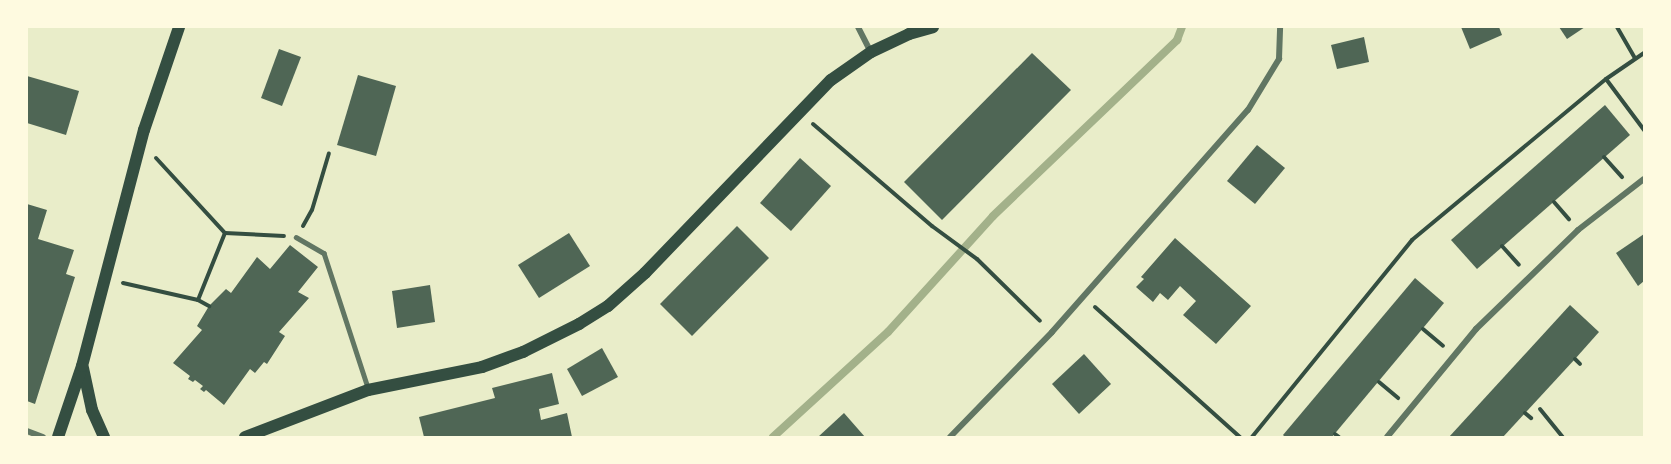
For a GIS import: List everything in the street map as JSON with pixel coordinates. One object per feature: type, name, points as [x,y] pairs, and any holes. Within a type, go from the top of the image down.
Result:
[{"type":"main road","points":[[58,437],[82,366],[141,142],[179,27]]},
{"type":"main road","points":[[245,437],[368,390],[482,367],[523,352],[579,324],[608,306],[645,273],[831,80],[871,52],[909,34],[933,27]]},
{"type":"main road","points":[[82,366],[92,410],[104,437]]},
{"type":"street","points":[[858,27],[871,52]]},
{"type":"street","points":[[950,437],[1052,332],[1248,110],[1279,59],[1280,27]]},
{"type":"street","points":[[1387,437],[1476,329],[1578,230],[1644,179]]},
{"type":"street","points":[[27,431],[43,437]]},
{"type":"lane","points":[[296,237],[324,253],[368,390]]},
{"type":"path","points":[[1617,27],[1635,58]]},
{"type":"path","points":[[1252,437],[1412,240],[1606,79],[1644,53]]},
{"type":"path","points":[[1606,79],[1644,130]]},
{"type":"path","points":[[800,113],[932,226],[977,259],[1052,332]]},
{"type":"path","points":[[141,142],[225,233],[296,237],[312,210],[329,153]]},
{"type":"path","points":[[1604,157],[1632,188]]},
{"type":"path","points":[[1554,202],[1578,230]]},
{"type":"path","points":[[198,300],[225,233]]},
{"type":"path","points":[[1502,246],[1530,277]]},
{"type":"path","points":[[104,279],[198,300],[209,306]]},
{"type":"path","points":[[1083,296],[1239,437]]},
{"type":"path","points":[[1423,329],[1454,356]]},
{"type":"path","points":[[1575,359],[1581,364]]},
{"type":"path","points":[[1379,382],[1411,408]]},
{"type":"path","points":[[1540,409],[1563,437]]},
{"type":"path","points":[[1525,413],[1531,418]]},
{"type":"building","points":[[1461,27],[1499,27],[1502,35],[1470,49]]},
{"type":"building","points":[[1559,27],[1585,27],[1567,39]]},
{"type":"building","points":[[1364,37],[1369,62],[1337,69],[1331,45]]},
{"type":"building","points":[[279,49],[301,57],[282,106],[261,98]]},
{"type":"building","points":[[1032,53],[1071,90],[942,220],[904,182]]},
{"type":"building","points":[[358,75],[396,86],[376,156],[337,145]]},
{"type":"building","points":[[27,76],[79,91],[66,135],[27,123]]},
{"type":"building","points":[[1605,105],[1630,135],[1477,269],[1451,240]]},
{"type":"building","points":[[1257,145],[1285,168],[1255,204],[1227,181]]},
{"type":"building","points":[[800,158],[831,186],[791,231],[760,203]]},
{"type":"building","points":[[27,204],[47,210],[38,239],[74,250],[66,274],[75,277],[35,404],[27,401]]},
{"type":"building","points":[[737,226],[769,258],[692,336],[660,304]]},
{"type":"building","points":[[569,233],[590,266],[539,298],[518,265]]},
{"type":"building","points":[[1644,234],[1644,281],[1638,286],[1616,253]]},
{"type":"building","points":[[1175,238],[1251,306],[1216,344],[1183,315],[1196,301],[1180,286],[1168,300],[1160,293],[1153,302],[1136,287],[1144,279],[1141,277]]},
{"type":"building","points":[[290,245],[318,267],[298,292],[309,298],[279,332],[285,336],[267,364],[264,362],[255,373],[250,369],[224,405],[206,390],[204,392],[200,389],[203,386],[195,380],[193,382],[188,379],[190,376],[173,363],[202,330],[197,326],[209,306],[226,289],[231,293],[257,257],[270,269]]},
{"type":"building","points":[[1415,278],[1444,303],[1332,437],[1285,437],[1283,435]]},
{"type":"building","points":[[430,285],[435,322],[397,328],[392,291]]},
{"type":"building","points":[[1570,305],[1599,332],[1575,359],[1503,437],[1449,437]]},
{"type":"building","points":[[602,348],[618,377],[582,396],[567,369]]},
{"type":"building","points":[[1084,354],[1111,384],[1079,414],[1052,384]]},
{"type":"building","points":[[552,373],[559,404],[539,409],[541,420],[567,413],[572,437],[424,437],[419,417],[495,398],[492,388]]},
{"type":"building","points":[[844,413],[865,437],[818,437]]},
{"type":"waterway","points":[[773,437],[888,332],[993,216],[1177,40],[1182,27]]}]
